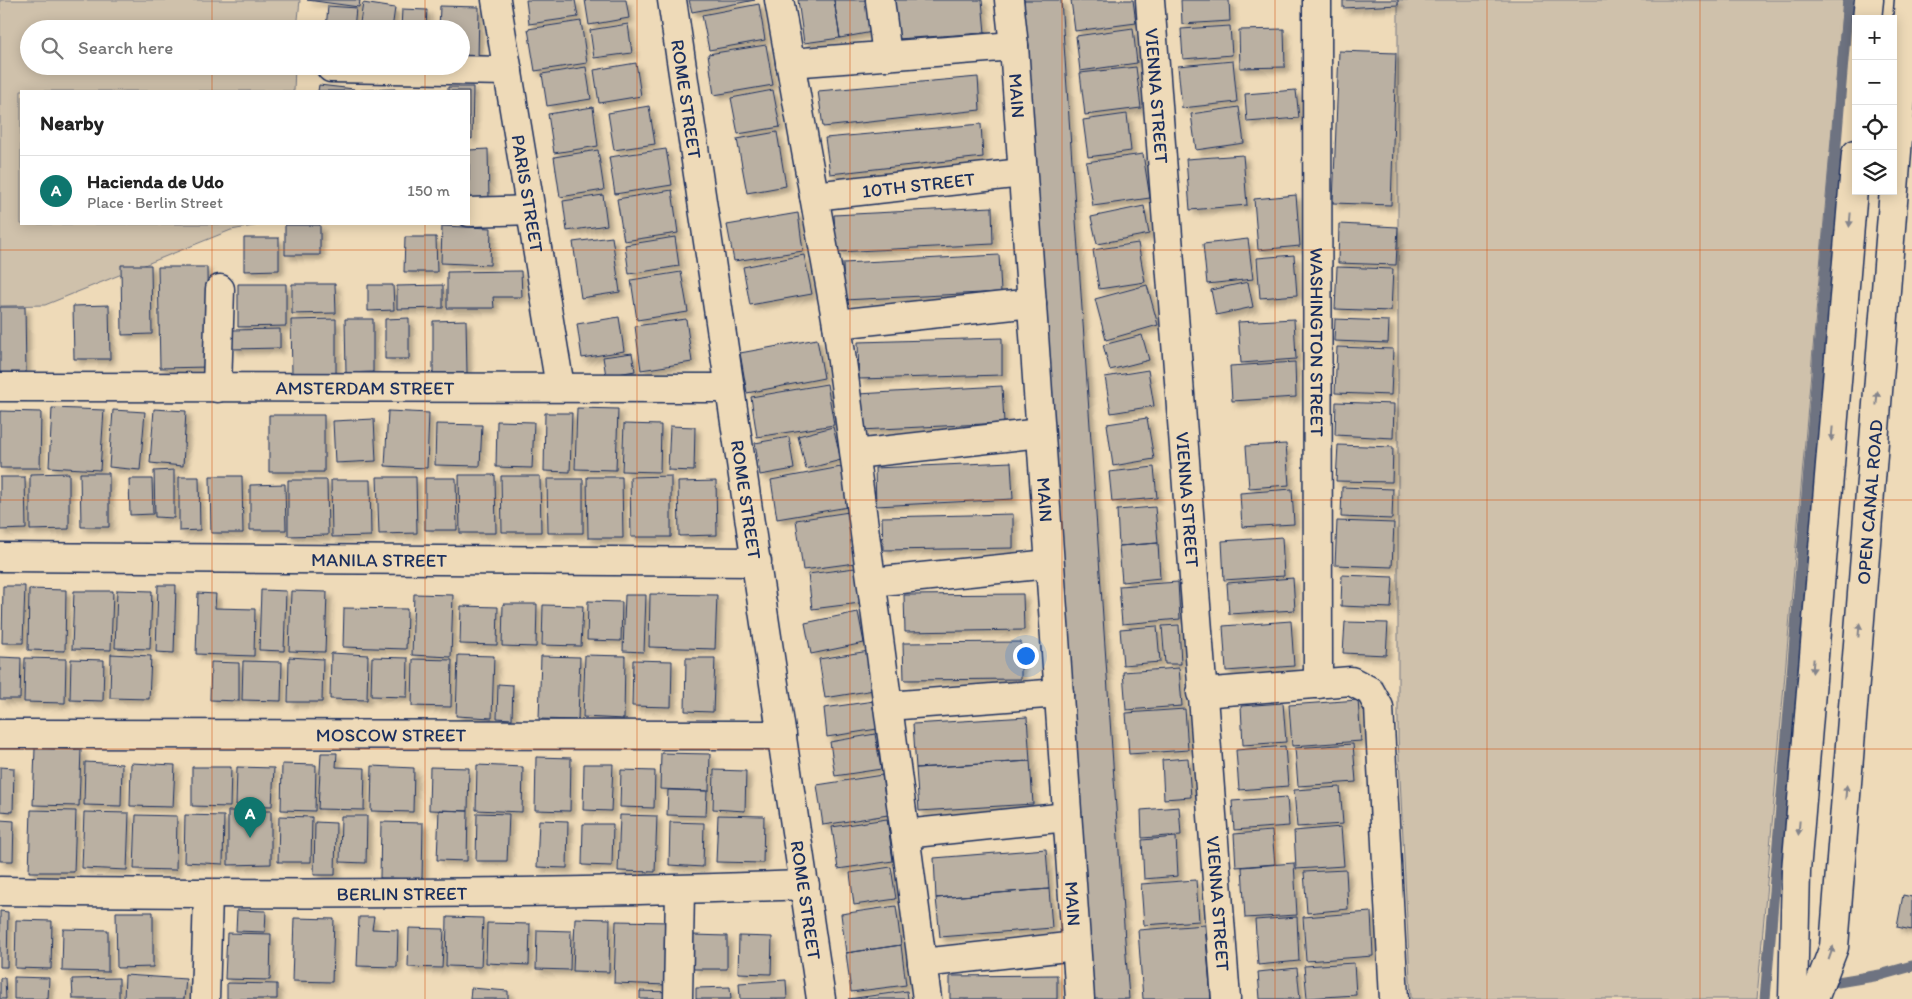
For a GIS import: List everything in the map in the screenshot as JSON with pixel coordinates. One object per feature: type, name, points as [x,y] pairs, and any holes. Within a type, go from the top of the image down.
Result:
[{"type":"street","name":"PARIS STREET","points":[[496,0],[560,387]]},
{"type":"street","name":"ROME STREET","points":[[672,0],[821,999]]},
{"type":"street","points":[[779,0],[837,324],[927,999]]},
{"type":"street","points":[[880,0],[887,56]]},
{"type":"street","name":"MAIN","points":[[1009,0],[1014,46],[1080,999]]},
{"type":"street","name":"VIENNA STREET","points":[[1150,0],[1226,999]]},
{"type":"street","name":"WASHINGTON STREET","points":[[1317,0],[1318,684]]},
{"type":"street","points":[[1867,15],[1869,0]]},
{"type":"street","name":"OPEN CANAL ROAD","points":[[1814,999],[1834,947],[1909,0]]},
{"type":"street","points":[[790,63],[1014,46]]},
{"type":"street","points":[[470,70],[508,70]]},
{"type":"street","name":"10TH STREET","points":[[814,196],[1022,173]]},
{"type":"street","points":[[1793,999],[1796,871],[1853,195]]},
{"type":"street","points":[[470,212],[531,210]]},
{"type":"street","points":[[217,388],[220,289]]},
{"type":"street","points":[[837,324],[1032,303]]},
{"type":"street","name":"AMSTERDAM STREET","points":[[0,386],[730,388]]},
{"type":"street","points":[[855,454],[1040,433]]},
{"type":"street","name":"MANILA STREET","points":[[0,557],[757,562]]},
{"type":"street","points":[[872,582],[1049,564]]},
{"type":"street","points":[[1202,692],[1351,681],[1370,691],[1379,707],[1394,999]]},
{"type":"street","points":[[888,706],[1059,693]]},
{"type":"street","name":"MOSCOW STREET","points":[[0,734],[782,735]]},
{"type":"street","points":[[905,834],[1067,817]]},
{"type":"street","name":"BERLIN STREET","points":[[0,891],[208,894],[680,890],[804,885]]},
{"type":"street","points":[[678,999],[680,890]]},
{"type":"street","points":[[205,999],[208,894]]},
{"type":"street","points":[[922,963],[1076,946]]},
{"type":"shaded area","points":[[0,0],[300,0],[298,20],[20,20],[20,75],[295,75],[294,90],[20,90],[20,225],[259,225],[231,230],[45,305],[0,306]]},
{"type":"shaded area","points":[[1398,0],[1843,0],[1757,999],[1411,999],[1398,738]]},
{"type":"building","points":[[307,0],[360,0],[359,7]]},
{"type":"building","points":[[526,0],[575,0],[578,17],[529,24]]},
{"type":"building","points":[[585,0],[626,0],[629,18],[589,25]]},
{"type":"building","points":[[689,0],[755,0],[692,12]]},
{"type":"building","points":[[798,0],[834,0],[840,38],[804,43]]},
{"type":"building","points":[[834,0],[868,0],[872,32],[840,38]]},
{"type":"building","points":[[894,0],[982,0],[985,33],[897,39]]},
{"type":"building","points":[[1024,0],[1061,0],[1129,999],[1093,999]]},
{"type":"building","points":[[1071,0],[1133,0],[1136,23],[1075,31]]},
{"type":"building","points":[[1181,0],[1229,0],[1230,21],[1182,24]]},
{"type":"building","points":[[1343,0],[1398,0],[1398,5],[1343,8]]},
{"type":"building","points":[[363,3],[395,8],[393,20],[360,20]]},
{"type":"building","points":[[759,4],[765,40],[709,50],[702,15]]},
{"type":"building","points":[[328,6],[356,8],[355,20],[327,20]]},
{"type":"building","points":[[440,6],[479,7],[478,61],[470,61],[470,20],[439,20]]},
{"type":"building","points":[[402,9],[427,10],[426,20],[401,20]]},
{"type":"building","points":[[581,21],[587,63],[535,71],[528,29]]},
{"type":"building","points":[[628,24],[632,53],[594,58],[590,30]]},
{"type":"building","points":[[1230,26],[1232,55],[1183,59],[1181,29]]},
{"type":"building","points":[[1133,28],[1137,63],[1080,71],[1076,36]]},
{"type":"building","points":[[1284,29],[1285,67],[1240,68],[1239,30]]},
{"type":"building","points":[[766,45],[773,85],[714,95],[708,54]]},
{"type":"building","points":[[1339,51],[1396,53],[1391,205],[1333,203]]},
{"type":"building","points":[[1233,61],[1237,102],[1182,108],[1178,66]]},
{"type":"building","points":[[636,63],[641,96],[599,103],[594,70]]},
{"type":"building","points":[[586,67],[591,99],[547,106],[542,74]]},
{"type":"building","points":[[1136,67],[1141,108],[1085,115],[1080,73]]},
{"type":"building","points":[[978,77],[980,110],[823,127],[818,91]]},
{"type":"building","points":[[319,85],[354,89],[354,90],[318,90]]},
{"type":"building","points":[[448,87],[473,87],[472,139],[470,138],[470,90],[448,90]]},
{"type":"building","points":[[395,89],[395,90],[361,90]]},
{"type":"building","points":[[773,90],[780,127],[738,134],[731,98]]},
{"type":"building","points":[[1296,90],[1299,118],[1247,122],[1245,94]]},
{"type":"building","points":[[649,106],[655,144],[614,150],[608,113]]},
{"type":"building","points":[[593,107],[598,146],[554,153],[548,114]]},
{"type":"building","points":[[1239,107],[1244,143],[1196,150],[1191,114]]},
{"type":"building","points":[[1127,114],[1131,151],[1088,157],[1083,120]]},
{"type":"building","points":[[981,124],[983,157],[830,174],[825,138]]},
{"type":"building","points":[[777,132],[786,186],[747,193],[737,139]]},
{"type":"building","points":[[488,149],[489,200],[470,200],[470,150]]},
{"type":"building","points":[[666,149],[672,185],[615,194],[609,157]]},
{"type":"building","points":[[598,150],[604,190],[560,197],[554,157]]},
{"type":"building","points":[[1143,154],[1150,198],[1093,206],[1086,162]]},
{"type":"building","points":[[1243,155],[1247,205],[1190,210],[1186,159]]},
{"type":"building","points":[[672,190],[678,233],[624,241],[617,199]]},
{"type":"building","points":[[603,195],[607,225],[567,231],[563,201]]},
{"type":"building","points":[[1296,195],[1300,246],[1258,250],[1254,199]]},
{"type":"building","points":[[1144,206],[1149,234],[1097,244],[1091,217]]},
{"type":"building","points":[[992,207],[993,244],[836,252],[834,215]]},
{"type":"building","points":[[798,213],[803,251],[734,261],[727,225]]},
{"type":"building","points":[[1339,224],[1398,227],[1396,265],[1338,263]]},
{"type":"building","points":[[285,225],[320,225],[320,255],[285,255]]},
{"type":"building","points":[[442,226],[491,228],[490,265],[441,263]]},
{"type":"building","points":[[405,237],[436,237],[437,272],[404,272]]},
{"type":"building","points":[[612,237],[620,292],[581,298],[573,242]]},
{"type":"building","points":[[675,237],[679,266],[629,274],[625,245]]},
{"type":"building","points":[[244,238],[279,238],[279,270],[244,271]]},
{"type":"building","points":[[1248,239],[1253,279],[1207,284],[1203,244]]},
{"type":"building","points":[[1138,243],[1145,282],[1099,289],[1093,250]]},
{"type":"building","points":[[804,255],[812,294],[750,305],[743,267]]},
{"type":"building","points":[[999,255],[1001,292],[844,300],[843,263]]},
{"type":"building","points":[[1294,255],[1297,295],[1260,298],[1257,258]]},
{"type":"building","points":[[121,265],[151,265],[152,334],[122,335]]},
{"type":"building","points":[[158,267],[207,267],[208,367],[160,368]]},
{"type":"building","points":[[1337,267],[1393,269],[1391,311],[1335,309]]},
{"type":"building","points":[[521,271],[522,297],[493,297],[494,308],[447,308],[447,272]]},
{"type":"building","points":[[681,272],[688,312],[637,320],[631,280]]},
{"type":"building","points":[[1248,282],[1253,307],[1216,315],[1211,290]]},
{"type":"building","points":[[238,284],[286,284],[286,326],[238,327]]},
{"type":"building","points":[[292,284],[335,284],[336,313],[292,314]]},
{"type":"building","points":[[368,285],[393,285],[394,310],[368,311]]},
{"type":"building","points":[[443,285],[443,308],[397,309],[397,286]]},
{"type":"building","points":[[1147,285],[1158,325],[1106,340],[1095,299]]},
{"type":"building","points":[[109,305],[110,359],[74,359],[73,306]]},
{"type":"building","points":[[0,307],[25,307],[26,373],[0,373]]},
{"type":"building","points":[[619,317],[624,351],[582,358],[577,324]]},
{"type":"building","points":[[409,318],[409,359],[385,359],[385,319]]},
{"type":"building","points":[[336,319],[336,374],[292,375],[291,320]]},
{"type":"building","points":[[345,319],[373,319],[373,372],[346,373]]},
{"type":"building","points":[[686,319],[692,362],[641,370],[635,326]]},
{"type":"building","points":[[1294,319],[1296,359],[1241,363],[1238,322]]},
{"type":"building","points":[[1335,319],[1389,321],[1388,343],[1334,341]]},
{"type":"building","points":[[466,320],[467,373],[433,373],[433,321]]},
{"type":"building","points":[[280,329],[280,348],[232,349],[232,330]]},
{"type":"building","points":[[1142,335],[1149,360],[1110,370],[1103,345]]},
{"type":"building","points":[[1002,338],[1002,375],[859,379],[858,342]]},
{"type":"building","points":[[817,339],[824,378],[747,393],[740,353]]},
{"type":"building","points":[[1337,347],[1393,349],[1391,395],[1335,393]]},
{"type":"building","points":[[632,353],[635,371],[606,376],[603,357]]},
{"type":"building","points":[[1295,362],[1296,397],[1232,401],[1230,366]]},
{"type":"building","points":[[1148,370],[1154,406],[1111,413],[1105,377]]},
{"type":"building","points":[[827,384],[834,425],[757,437],[751,397]]},
{"type":"building","points":[[1002,386],[1004,423],[860,430],[858,394]]},
{"type":"building","points":[[1336,402],[1394,404],[1393,438],[1335,435]]},
{"type":"building","points":[[52,408],[104,410],[100,470],[49,467]]},
{"type":"building","points":[[577,408],[618,409],[616,470],[575,469]]},
{"type":"building","points":[[154,409],[186,411],[183,466],[150,463]]},
{"type":"building","points":[[113,410],[145,412],[140,470],[109,467]]},
{"type":"building","points":[[0,411],[41,412],[40,468],[0,468]]},
{"type":"building","points":[[388,411],[429,413],[427,468],[385,466]]},
{"type":"building","points":[[545,413],[572,413],[570,472],[544,471]]},
{"type":"building","points":[[269,415],[324,415],[324,472],[269,472]]},
{"type":"building","points":[[1147,418],[1154,459],[1113,466],[1107,424]]},
{"type":"building","points":[[374,419],[376,461],[335,463],[333,421]]},
{"type":"building","points":[[497,421],[534,422],[532,468],[496,467]]},
{"type":"building","points":[[436,424],[482,425],[480,466],[435,465]]},
{"type":"building","points":[[624,424],[661,425],[660,472],[622,471]]},
{"type":"building","points":[[670,426],[695,427],[694,471],[668,470]]},
{"type":"building","points":[[833,427],[841,460],[806,469],[798,436]]},
{"type":"building","points":[[789,437],[794,469],[760,475],[755,443]]},
{"type":"building","points":[[1286,444],[1289,485],[1249,488],[1246,446]]},
{"type":"building","points":[[1338,445],[1393,447],[1392,482],[1336,481]]},
{"type":"building","points":[[1011,462],[1013,499],[876,506],[875,468]]},
{"type":"building","points":[[841,467],[848,507],[777,519],[771,480]]},
{"type":"building","points":[[1154,467],[1157,498],[1112,502],[1109,472]]},
{"type":"building","points":[[174,470],[174,518],[155,517],[154,471]]},
{"type":"building","points":[[69,473],[69,529],[30,530],[30,474]]},
{"type":"building","points":[[80,473],[109,473],[109,527],[81,527]]},
{"type":"building","points":[[459,475],[495,475],[496,533],[460,533]]},
{"type":"building","points":[[210,476],[242,476],[243,533],[211,533]]},
{"type":"building","points":[[501,476],[540,476],[541,532],[502,532]]},
{"type":"building","points":[[671,476],[671,537],[631,537],[630,477]]},
{"type":"building","points":[[0,477],[25,477],[26,529],[0,530]]},
{"type":"building","points":[[179,477],[199,477],[200,530],[179,531]]},
{"type":"building","points":[[377,477],[416,477],[417,533],[379,534]]},
{"type":"building","points":[[587,477],[622,477],[623,538],[588,538]]},
{"type":"building","points":[[425,478],[456,478],[457,530],[425,530]]},
{"type":"building","points":[[129,479],[152,479],[153,514],[130,515]]},
{"type":"building","points":[[547,479],[583,479],[583,533],[548,533]]},
{"type":"building","points":[[288,480],[327,480],[328,535],[288,536]]},
{"type":"building","points":[[331,480],[370,480],[371,536],[332,537]]},
{"type":"building","points":[[716,481],[717,535],[679,536],[678,482]]},
{"type":"building","points":[[285,484],[286,530],[250,530],[250,485]]},
{"type":"building","points":[[1342,487],[1393,489],[1392,519],[1341,517]]},
{"type":"building","points":[[1292,489],[1294,524],[1242,527],[1240,493]]},
{"type":"building","points":[[1155,507],[1158,543],[1119,546],[1117,510]]},
{"type":"building","points":[[849,512],[855,563],[803,570],[796,520]]},
{"type":"building","points":[[1013,514],[1013,548],[883,550],[882,517]]},
{"type":"building","points":[[1337,521],[1394,523],[1392,567],[1335,565]]},
{"type":"building","points":[[1282,537],[1284,576],[1224,580],[1222,541]]},
{"type":"building","points":[[1158,543],[1160,578],[1122,582],[1119,546]]},
{"type":"building","points":[[855,568],[860,603],[812,609],[808,574]]},
{"type":"building","points":[[1342,575],[1393,577],[1391,608],[1341,606]]},
{"type":"building","points":[[1293,578],[1295,610],[1229,614],[1227,583]]},
{"type":"building","points":[[1178,582],[1180,619],[1122,624],[1119,586]]},
{"type":"building","points":[[158,585],[176,585],[174,653],[156,652]]},
{"type":"building","points":[[3,586],[25,586],[23,643],[2,643]]},
{"type":"building","points":[[29,589],[66,590],[65,651],[28,650]]},
{"type":"building","points":[[117,590],[152,591],[150,649],[115,648]]},
{"type":"building","points":[[261,590],[286,591],[284,651],[259,650]]},
{"type":"building","points":[[74,591],[113,591],[111,650],[72,649]]},
{"type":"building","points":[[291,591],[327,592],[325,652],[289,651]]},
{"type":"building","points":[[198,593],[216,594],[215,608],[255,609],[254,656],[196,654]]},
{"type":"building","points":[[414,594],[453,595],[451,657],[412,655]]},
{"type":"building","points":[[650,594],[717,595],[715,649],[649,647]]},
{"type":"building","points":[[1023,594],[1024,630],[905,632],[904,595]]},
{"type":"building","points":[[625,595],[646,595],[644,652],[623,651]]},
{"type":"building","points":[[588,601],[622,602],[621,641],[587,640]]},
{"type":"building","points":[[503,604],[537,604],[536,647],[502,646]]},
{"type":"building","points":[[543,605],[583,606],[581,646],[542,645]]},
{"type":"building","points":[[461,606],[498,607],[497,645],[460,644]]},
{"type":"building","points":[[344,608],[407,609],[406,649],[343,647]]},
{"type":"building","points":[[858,612],[864,643],[811,654],[805,623]]},
{"type":"building","points":[[1291,621],[1294,666],[1226,671],[1223,626]]},
{"type":"building","points":[[1345,622],[1388,623],[1386,655],[1343,653]]},
{"type":"building","points":[[1179,625],[1181,664],[1165,664],[1162,626]]},
{"type":"building","points":[[1157,626],[1160,662],[1123,665],[1120,629]]},
{"type":"building","points":[[1021,642],[1021,679],[904,680],[903,643]]},
{"type":"building","points":[[869,651],[874,690],[825,698],[819,659]]},
{"type":"building","points":[[331,653],[368,655],[367,700],[330,699]]},
{"type":"building","points":[[111,654],[151,656],[149,699],[110,698]]},
{"type":"building","points":[[458,655],[494,656],[492,718],[456,716]]},
{"type":"building","points":[[585,655],[625,656],[624,719],[583,717]]},
{"type":"building","points":[[541,656],[580,657],[578,720],[539,719]]},
{"type":"building","points":[[0,657],[21,658],[20,699],[0,699]]},
{"type":"building","points":[[289,657],[323,659],[322,702],[288,702]]},
{"type":"building","points":[[372,657],[408,658],[407,697],[371,696]]},
{"type":"building","points":[[25,658],[66,659],[65,703],[24,702]]},
{"type":"building","points":[[686,658],[715,658],[713,712],[685,711]]},
{"type":"building","points":[[71,659],[104,660],[103,701],[70,700]]},
{"type":"building","points":[[413,659],[452,660],[451,707],[412,706]]},
{"type":"building","points":[[633,660],[672,661],[671,707],[632,706]]},
{"type":"building","points":[[243,661],[282,662],[281,701],[242,700]]},
{"type":"building","points":[[211,662],[239,663],[239,701],[210,700]]},
{"type":"building","points":[[1179,668],[1182,706],[1126,710],[1123,672]]},
{"type":"building","points":[[498,684],[513,685],[512,719],[497,718]]},
{"type":"building","points":[[1358,700],[1361,741],[1292,746],[1289,705]]},
{"type":"building","points":[[874,701],[877,729],[827,737],[824,708]]},
{"type":"building","points":[[1283,703],[1286,742],[1243,745],[1241,706]]},
{"type":"building","points":[[1185,709],[1188,750],[1129,754],[1126,713]]},
{"type":"building","points":[[1027,717],[1030,761],[916,768],[913,724]]},
{"type":"building","points":[[875,734],[881,769],[835,776],[830,742]]},
{"type":"building","points":[[1353,744],[1356,782],[1298,786],[1295,748]]},
{"type":"building","points":[[1285,746],[1288,786],[1239,790],[1236,750]]},
{"type":"building","points":[[35,748],[81,750],[79,806],[33,805]]},
{"type":"building","points":[[321,753],[337,753],[336,767],[365,768],[364,810],[318,809]]},
{"type":"building","points":[[661,753],[710,754],[709,791],[660,789]]},
{"type":"building","points":[[536,757],[571,758],[570,811],[535,810]]},
{"type":"building","points":[[1188,758],[1191,797],[1164,799],[1162,760]]},
{"type":"building","points":[[1030,761],[1033,804],[919,811],[916,768]]},
{"type":"building","points":[[85,762],[122,764],[121,806],[84,805]]},
{"type":"building","points":[[131,763],[175,765],[173,807],[130,806]]},
{"type":"building","points":[[282,764],[316,765],[315,811],[281,810]]},
{"type":"building","points":[[584,764],[613,764],[611,811],[583,810]]},
{"type":"building","points":[[477,765],[523,767],[522,812],[476,810]]},
{"type":"building","points":[[372,766],[414,768],[413,812],[371,811]]},
{"type":"building","points":[[0,767],[14,768],[13,812],[0,811]]},
{"type":"building","points":[[192,767],[231,767],[230,807],[192,806]]},
{"type":"building","points":[[237,767],[274,768],[272,806],[236,805]]},
{"type":"building","points":[[430,767],[469,768],[468,811],[429,810]]},
{"type":"building","points":[[621,770],[655,771],[654,808],[620,807]]},
{"type":"building","points":[[714,770],[746,771],[745,811],[713,809]]},
{"type":"building","points":[[882,775],[888,815],[823,825],[817,785]]},
{"type":"building","points":[[1340,787],[1343,824],[1297,827],[1294,790]]},
{"type":"building","points":[[668,790],[707,791],[706,816],[667,815]]},
{"type":"building","points":[[1287,797],[1289,826],[1234,830],[1232,801]]},
{"type":"building","points":[[1179,807],[1181,835],[1142,838],[1141,810]]},
{"type":"building","points":[[31,810],[76,811],[74,872],[29,872]]},
{"type":"building","points":[[439,810],[468,811],[467,861],[437,860]]},
{"type":"building","points":[[228,811],[271,811],[271,864],[228,865]]},
{"type":"building","points":[[84,812],[129,813],[127,870],[82,868]]},
{"type":"building","points":[[477,813],[509,814],[507,861],[476,861]]},
{"type":"building","points":[[136,815],[177,816],[176,870],[134,869]]},
{"type":"building","points":[[185,815],[224,816],[223,864],[184,862]]},
{"type":"building","points":[[620,815],[657,816],[655,872],[618,871]]},
{"type":"building","points":[[718,815],[764,816],[763,863],[716,862]]},
{"type":"building","points":[[279,816],[312,817],[311,862],[278,862]]},
{"type":"building","points":[[341,816],[367,816],[366,863],[340,862]]},
{"type":"building","points":[[887,819],[893,861],[838,869],[832,827]]},
{"type":"building","points":[[0,820],[14,821],[13,861],[0,861]]},
{"type":"building","points":[[539,820],[568,821],[567,868],[537,867]]},
{"type":"building","points":[[315,822],[336,823],[335,875],[314,875]]},
{"type":"building","points":[[381,822],[423,823],[422,879],[380,878]]},
{"type":"building","points":[[670,822],[704,823],[703,867],[669,865]]},
{"type":"building","points":[[583,824],[613,824],[612,866],[582,865]]},
{"type":"building","points":[[1341,827],[1344,866],[1296,869],[1294,831]]},
{"type":"building","points":[[1272,831],[1275,864],[1236,867],[1234,834]]},
{"type":"building","points":[[1176,837],[1178,876],[1144,879],[1142,840]]},
{"type":"building","points":[[1046,849],[1049,889],[936,898],[934,858]]},
{"type":"building","points":[[1294,863],[1297,915],[1245,918],[1242,867]]},
{"type":"building","points":[[891,867],[896,899],[854,905],[850,873]]},
{"type":"building","points":[[1346,870],[1348,909],[1307,913],[1304,872]]},
{"type":"building","points":[[1196,880],[1199,921],[1144,925],[1141,884]]},
{"type":"building","points":[[1049,889],[1052,928],[940,937],[936,898]]},
{"type":"building","points":[[1903,895],[1912,897],[1912,930],[1897,927]]},
{"type":"building","points":[[896,906],[901,945],[846,953],[841,914]]},
{"type":"building","points":[[237,910],[266,911],[265,932],[236,931]]},
{"type":"building","points":[[0,911],[8,912],[7,967],[0,967]]},
{"type":"building","points":[[116,912],[153,912],[153,967],[117,968]]},
{"type":"building","points":[[1371,912],[1373,956],[1306,961],[1303,917]]},
{"type":"building","points":[[359,917],[374,917],[372,929],[398,930],[397,967],[357,966]]},
{"type":"building","points":[[447,917],[483,918],[481,967],[446,966]]},
{"type":"building","points":[[1297,917],[1299,961],[1258,965],[1255,920]]},
{"type":"building","points":[[294,918],[334,919],[332,982],[292,981]]},
{"type":"building","points":[[575,918],[610,919],[609,972],[573,971]]},
{"type":"building","points":[[16,920],[52,921],[51,969],[15,968]]},
{"type":"building","points":[[616,921],[669,922],[667,985],[614,983]]},
{"type":"building","points":[[487,923],[530,924],[529,965],[486,963]]},
{"type":"building","points":[[1205,925],[1211,999],[1143,999],[1138,930]]},
{"type":"building","points":[[409,928],[444,929],[442,968],[408,967]]},
{"type":"building","points":[[63,929],[108,930],[108,972],[62,971]]},
{"type":"building","points":[[537,930],[571,931],[570,970],[536,969]]},
{"type":"building","points":[[227,933],[271,934],[270,980],[225,979]]},
{"type":"building","points":[[693,935],[727,936],[727,969],[693,969]]},
{"type":"building","points":[[739,936],[772,937],[771,974],[738,973]]},
{"type":"building","points":[[901,945],[906,985],[851,992],[846,953]]},
{"type":"building","points":[[1354,963],[1356,995],[1307,998],[1304,966]]},
{"type":"building","points":[[1297,968],[1300,999],[1260,999],[1258,972]]},
{"type":"building","points":[[125,975],[186,979],[184,999],[124,999]]},
{"type":"building","points":[[1057,975],[1057,999],[950,999],[950,976]]},
{"type":"building","points":[[14,977],[49,978],[48,999],[14,999]]},
{"type":"building","points":[[0,978],[5,978],[6,999],[0,999]]},
{"type":"building","points":[[119,978],[119,999],[73,999],[72,979]]},
{"type":"building","points":[[786,980],[787,999],[740,999],[739,983]]},
{"type":"building","points":[[227,983],[277,984],[277,999],[227,999]]},
{"type":"building","points":[[730,987],[731,999],[696,999],[696,988]]},
{"type":"building","points":[[471,988],[508,991],[508,999],[470,999]]},
{"type":"building","points":[[640,991],[672,992],[671,999],[640,999]]},
{"type":"building","points":[[907,991],[908,999],[848,999]]},
{"type":"waterway","points":[[1765,999],[1848,0]]},
{"type":"waterway","points":[[1838,982],[1880,975],[1912,966]]},
{"type":"place","name":"Hacienda de Udo","points":[[250,838]]}]
